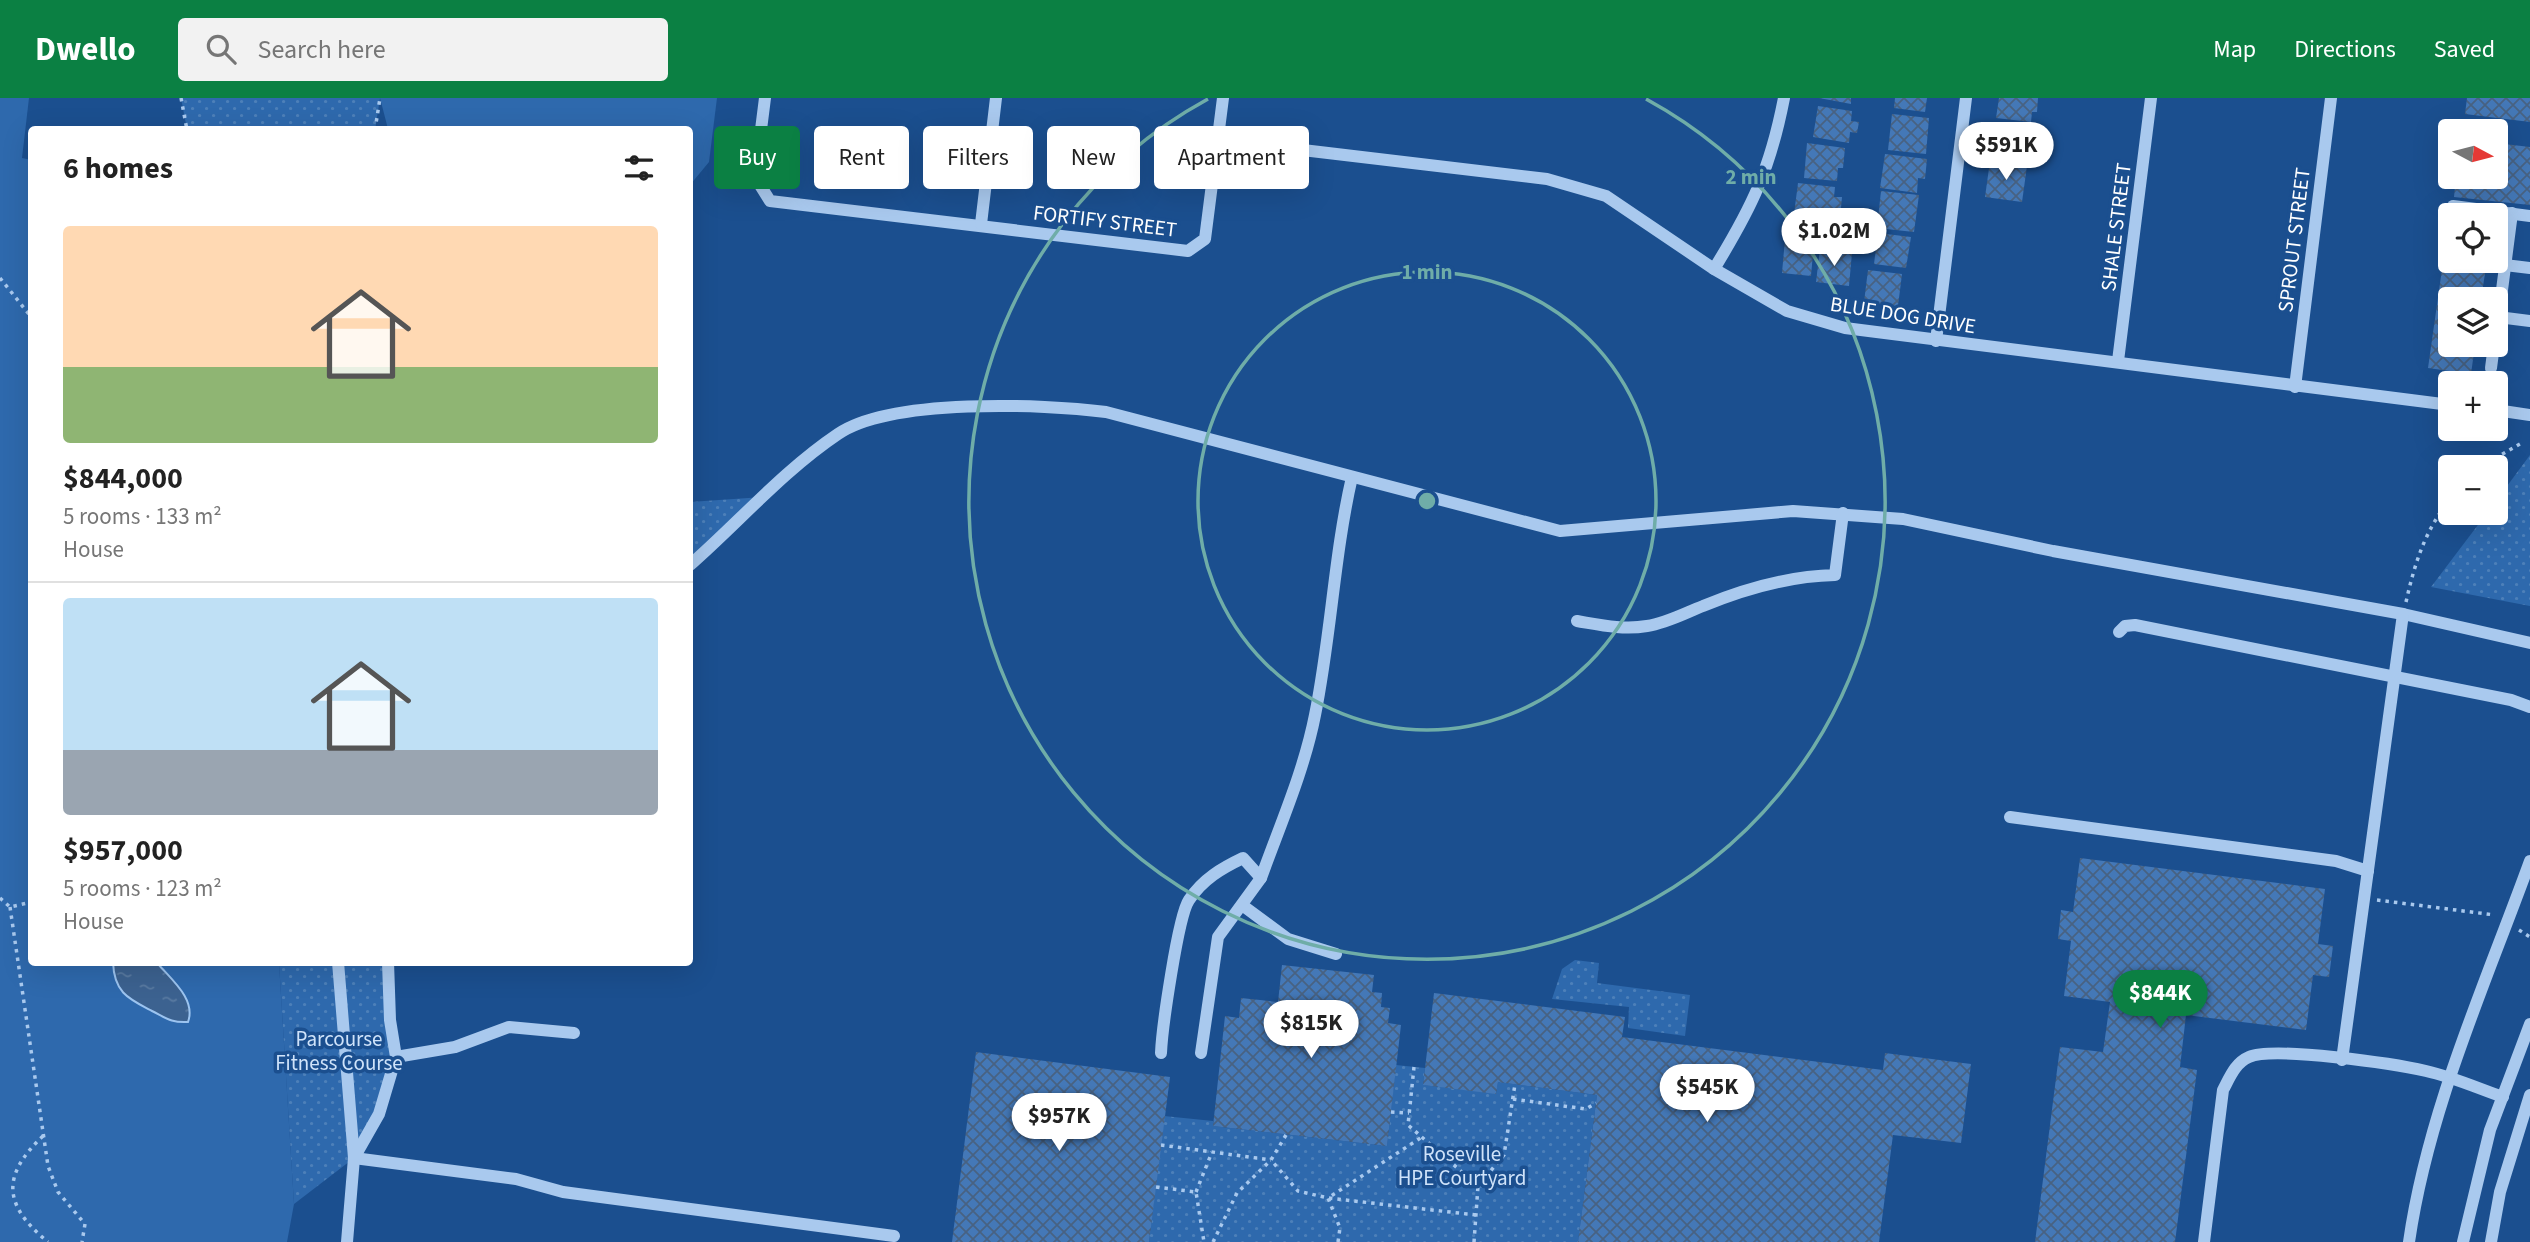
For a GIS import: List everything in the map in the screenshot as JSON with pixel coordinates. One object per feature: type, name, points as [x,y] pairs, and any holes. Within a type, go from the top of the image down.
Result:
[{"type":"street","name":"FORTIFY STREET","points":[[765,98],[755,177],[770,201],[981,224],[1188,251],[1205,239],[1212,189]]},
{"type":"street","points":[[981,224],[996,98]]},
{"type":"street","name":"FORTIFY STREET","points":[[1220,126],[1223,98]]},
{"type":"street","points":[[1714,269],[1751,208],[1774,148],[1784,98]]},
{"type":"street","points":[[1936,341],[1966,98]]},
{"type":"street","name":"SHALE STREET","points":[[2118,361],[2151,98]]},
{"type":"street","name":"SPROUT STREET","points":[[2295,387],[2331,98]]},
{"type":"street","name":"BLUE DOG DRIVE","points":[[1309,151],[1546,179],[1606,196],[1714,269],[1787,311],[1845,328],[2438,404]]},
{"type":"street","points":[[2508,213],[2530,216]]},
{"type":"street","points":[[2508,243],[2512,213]]},
{"type":"street","points":[[2508,265],[2530,268]]},
{"type":"street","points":[[2508,318],[2530,321]]},
{"type":"street","points":[[2491,368],[2492,357]]},
{"type":"street","points":[[693,562],[805,460],[840,433],[872,419],[918,409],[1073,408],[1106,412],[1560,531],[1637,527],[1793,511],[1903,519],[2053,551],[2403,614],[2530,643]]},
{"type":"street","points":[[2508,412],[2530,415]]},
{"type":"street","points":[[1201,1053],[1218,937],[1261,878],[1315,717],[1344,512],[1352,477]]},
{"type":"street","points":[[1577,621],[1622,628],[1650,626],[1706,604],[1771,585],[1806,576],[1835,575],[1843,513]]},
{"type":"street","points":[[2342,1060],[2403,614]]},
{"type":"street","points":[[2119,632],[2126,626],[2135,625],[2530,707]]},
{"type":"street","points":[[2010,817],[2336,861],[2368,871]]},
{"type":"street","points":[[1161,1053],[1162,1026],[1188,901],[1213,872],[1244,858],[1261,878]]},
{"type":"street","points":[[2409,1242],[2417,1182],[2451,1077],[2530,861]]},
{"type":"street","points":[[1242,905],[1288,939],[1336,954]]},
{"type":"street","points":[[338,966],[354,1158],[347,1242]]},
{"type":"street","points":[[354,1158],[379,1114],[396,1057],[390,1020],[388,966]]},
{"type":"street","points":[[2463,1242],[2487,1143],[2530,1024]]},
{"type":"street","points":[[396,1057],[455,1047],[509,1027],[574,1033]]},
{"type":"street","points":[[2204,1242],[2223,1090],[2234,1069],[2248,1057],[2267,1052],[2423,1070],[2451,1077],[2503,1097]]},
{"type":"street","points":[[2491,1242],[2500,1192],[2530,1095]]},
{"type":"street","points":[[354,1158],[516,1179],[563,1192],[894,1236]]},
{"type":"path","points":[[181,98],[186,126]]},
{"type":"path","points":[[376,126],[380,98]]},
{"type":"path","points":[[0,278],[28,313]]},
{"type":"path","points":[[2501,455],[2520,444]]},
{"type":"path","points":[[2403,614],[2420,548],[2438,514]]},
{"type":"path","points":[[0,898],[10,907],[52,1182],[85,1224],[82,1242]]},
{"type":"path","points":[[2365,898],[2498,915],[2530,937]]},
{"type":"path","points":[[10,907],[28,903]]},
{"type":"path","points":[[1413,1067],[1408,1125],[1478,1186]]},
{"type":"path","points":[[1474,1242],[1478,1186],[1504,1155],[1515,1084]]},
{"type":"path","points":[[1513,1099],[1586,1109],[1596,1103]]},
{"type":"path","points":[[1391,1112],[1409,1114]]},
{"type":"path","points":[[1213,1242],[1237,1193],[1271,1160],[1286,1135]]},
{"type":"path","points":[[43,1136],[26,1152],[15,1170],[12,1192],[16,1207],[48,1242]]},
{"type":"path","points":[[1328,1198],[1422,1137]]},
{"type":"path","points":[[1161,1145],[1271,1160],[1298,1191],[1328,1198],[1476,1215]]},
{"type":"path","points":[[1204,1242],[1196,1192],[1212,1152]]},
{"type":"path","points":[[1156,1187],[1196,1192]]},
{"type":"path","points":[[1328,1198],[1340,1228],[1338,1242]]},
{"type":"green space","points":[[0,98],[29,98],[22,158],[28,159],[28,966],[279,966],[294,1204],[287,1242],[0,1242]]},
{"type":"green space","points":[[181,98],[380,98],[376,126],[186,126]]},
{"type":"green space","points":[[380,98],[717,98],[709,162],[693,181],[693,126],[387,126]]},
{"type":"green space","points":[[2530,455],[2530,606],[2431,587],[2478,525],[2508,525],[2508,485]]},
{"type":"green space","points":[[763,497],[693,562],[693,502]]},
{"type":"green space","points":[[1575,960],[1599,963],[1597,983],[1690,995],[1685,1036],[1628,1028],[1629,1007],[1552,999],[1562,969]]},
{"type":"green space","name":"Parcourse Fitness Course","points":[[279,966],[388,966],[396,1057],[379,1114],[354,1158],[294,1204]]},
{"type":"green space","name":"Roseville HPE Courtyard","points":[[1396,1065],[1425,1068],[1423,1085],[1496,1093],[1498,1082],[1597,1095],[1578,1242],[1149,1242],[1164,1116],[1213,1121],[1213,1126],[1387,1146]]},
{"type":"water","points":[[113,966],[160,966],[186,999],[190,1014],[188,1022],[169,1020],[130,998],[120,988]]},
{"type":"building","points":[[1819,98],[1851,98],[1851,104]]},
{"type":"building","points":[[1895,98],[1927,98],[1925,112],[1894,108]]},
{"type":"building","points":[[1999,98],[2038,98],[2037,112],[2032,112],[2031,122],[1996,118]]},
{"type":"building","points":[[2467,98],[2530,98],[2530,122],[2465,114]]},
{"type":"building","points":[[1818,106],[1852,111],[1851,121],[1859,122],[1857,133],[1850,132],[1849,143],[1813,137]]},
{"type":"building","points":[[1892,114],[1929,118],[1926,154],[1888,150]]},
{"type":"building","points":[[1994,125],[2031,129],[2028,160],[1991,156]]},
{"type":"building","points":[[1807,143],[1845,148],[1843,168],[1838,168],[1837,181],[1804,178]]},
{"type":"building","points":[[2508,144],[2530,147],[2530,205],[2454,197],[2455,189],[2508,189]]},
{"type":"building","points":[[1885,154],[1927,159],[1925,179],[1918,178],[1917,193],[1880,188]]},
{"type":"building","points":[[1990,161],[2027,166],[2022,202],[1985,197]]},
{"type":"building","points":[[1798,183],[1835,187],[1834,197],[1842,197],[1841,208],[1833,208],[1831,218],[1794,214]]},
{"type":"building","points":[[1881,191],[1919,195],[1914,232],[1877,228]]},
{"type":"building","points":[[1878,233],[1911,237],[1906,268],[1874,264]]},
{"type":"building","points":[[1785,239],[1814,242],[1811,276],[1782,273]]},
{"type":"building","points":[[1820,249],[1852,253],[1849,286],[1816,282]]},
{"type":"building","points":[[1868,270],[1902,274],[1898,306],[1864,302]]},
{"type":"building","points":[[2441,273],[2485,273],[2483,287],[2439,287]]},
{"type":"building","points":[[2438,298],[2438,357],[2473,357],[2471,371],[2428,368]]},
{"type":"building","points":[[2080,858],[2325,889],[2318,944],[2333,946],[2329,977],[2313,975],[2306,1030],[2186,1015],[2180,1067],[2197,1070],[2175,1242],[2035,1242],[2060,1047],[2103,1052],[2110,1002],[2064,996],[2071,941],[2058,939],[2061,910],[2073,912]]},
{"type":"building","points":[[1282,965],[1374,975],[1372,992],[1382,993],[1381,1007],[1390,1008],[1388,1023],[1401,1025],[1387,1146],[1213,1126],[1225,1016],[1239,1018],[1241,998],[1278,1002]]},
{"type":"building","points":[[1434,993],[1625,1017],[1622,1037],[1883,1070],[1885,1053],[1971,1064],[1961,1143],[1893,1135],[1879,1242],[1578,1242],[1597,1095],[1498,1082],[1496,1094],[1423,1085]]},
{"type":"building","points":[[976,1052],[1170,1077],[1149,1242],[952,1242]]}]
